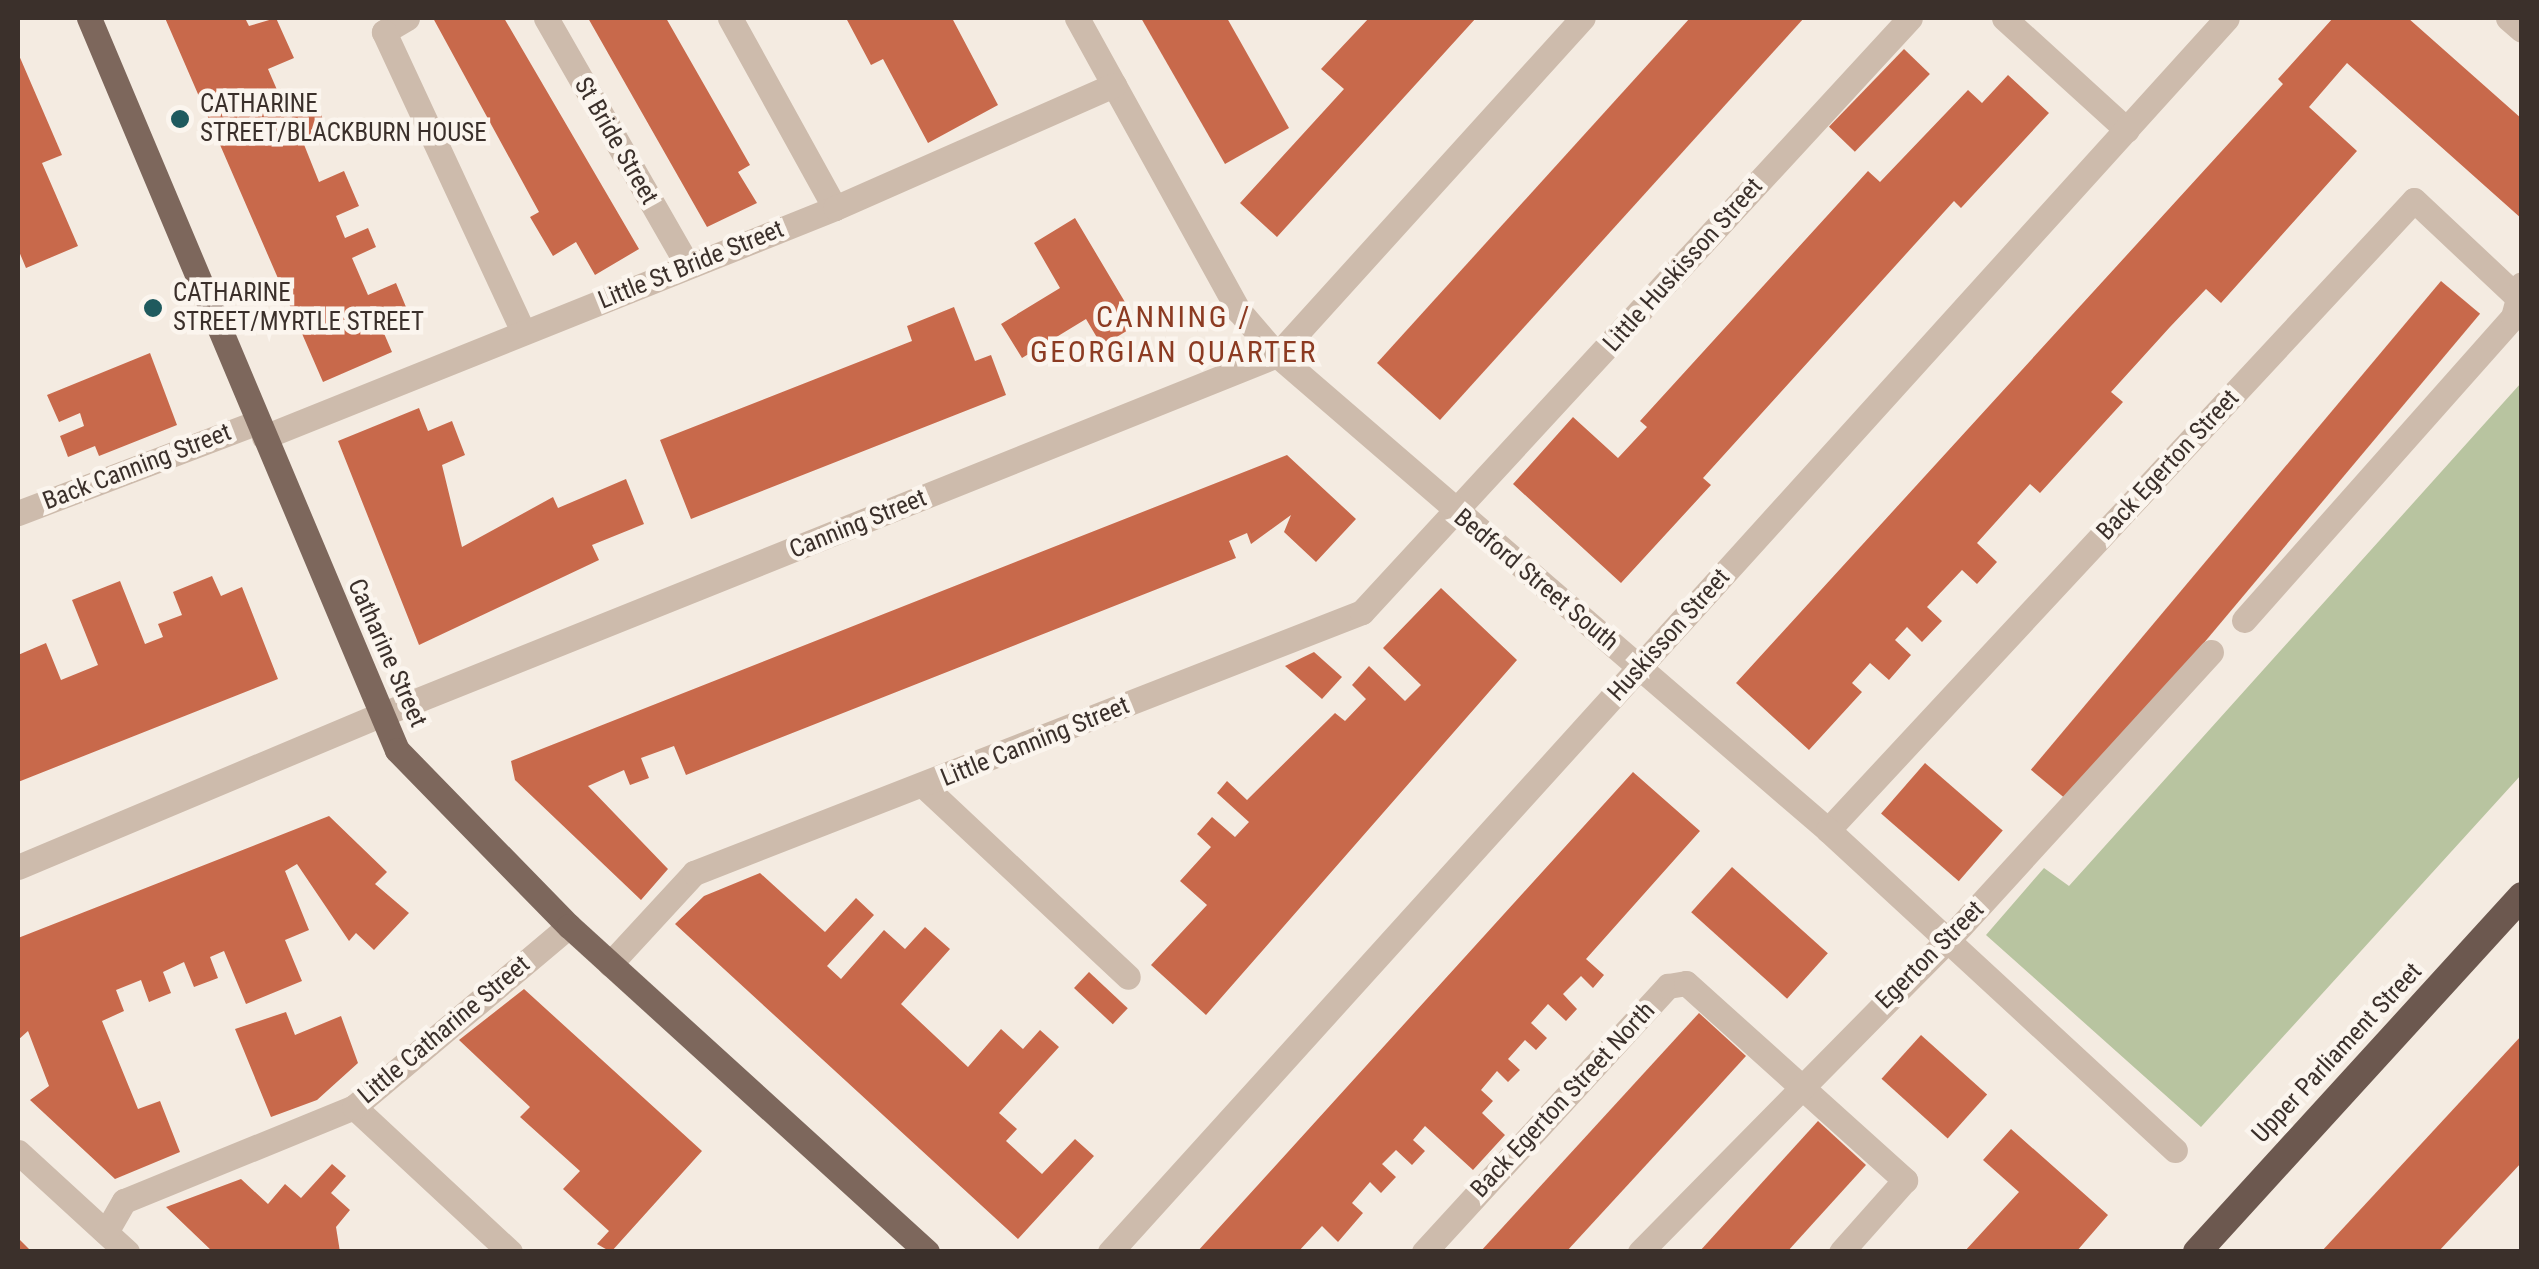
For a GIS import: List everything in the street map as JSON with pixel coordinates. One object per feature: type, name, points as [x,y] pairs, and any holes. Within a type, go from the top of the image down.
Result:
[{"type":"highway","name":"Upper Parliament Street","points":[[2197,1252],[2522,896]]},
{"type":"main road","name":"Catharine Street","points":[[89,18],[378,716],[420,777],[569,926],[927,1252]]},
{"type":"street","points":[[407,18],[384,32],[523,332]]},
{"type":"street","name":"St Bride Street","points":[[546,18],[687,264]]},
{"type":"street","points":[[730,18],[834,208]]},
{"type":"street","name":"Bedford Street South","points":[[1076,18],[1239,312],[1277,355],[1828,830],[2175,1150]]},
{"type":"street","name":"Canning Street","points":[[18,867],[378,716],[1277,355],[1583,18]]},
{"type":"street","name":"Little Huskisson Street","points":[[1457,514],[1910,18]]},
{"type":"street","points":[[2004,18],[2127,130]]},
{"type":"street","name":"Huskisson Street","points":[[1110,1252],[2227,18]]},
{"type":"street","points":[[2508,18],[2522,30]]},
{"type":"street","name":"Little St Bride Street","points":[[260,429],[523,332],[834,208],[1114,85]]},
{"type":"street","name":"Back Egerton Street","points":[[1828,830],[2414,200],[2517,288]]},
{"type":"street","points":[[2244,620],[2513,317],[2517,288]]},
{"type":"street","name":"Back Canning Street","points":[[18,513],[260,429]]},
{"type":"street","name":"Little Canning Street","points":[[610,964],[694,873],[1362,612],[1457,514]]},
{"type":"street","name":"Egerton Street","points":[[1640,1252],[1802,1083],[1948,940],[2212,652]]},
{"type":"street","points":[[924,786],[1128,978]]},
{"type":"street","name":"Little Catharine Street","points":[[106,1232],[124,1201],[354,1107],[569,926]]},
{"type":"street","name":"Back Egerton Street North","points":[[1424,1252],[1668,986],[1686,983],[1802,1083]]},
{"type":"street","points":[[1802,1083],[1905,1180],[1841,1252]]},
{"type":"street","points":[[354,1107],[510,1252]]},
{"type":"street","points":[[18,1152],[128,1252]]},
{"type":"green space","points":[[2521,383],[2521,775],[2201,1127],[1986,935],[2044,868],[2069,886]]},
{"type":"building","points":[[165,18],[245,18],[249,26],[276,18],[294,58],[268,69],[284,106],[312,94],[328,131],[303,142],[319,182],[344,171],[359,206],[336,216],[345,238],[368,228],[376,247],[352,258],[368,295],[396,283],[411,319],[383,331],[392,352],[323,382]]},
{"type":"building","points":[[433,18],[504,18],[639,249],[595,275],[576,242],[553,256],[530,217],[539,212]]},
{"type":"building","points":[[588,18],[666,18],[750,165],[738,172],[757,203],[707,227]]},
{"type":"building","points":[[846,18],[952,18],[998,105],[928,143],[883,59],[871,65]]},
{"type":"building","points":[[1141,18],[1227,18],[1289,128],[1225,164]]},
{"type":"building","points":[[1369,18],[1476,18],[1277,237],[1240,203],[1344,89],[1321,69]]},
{"type":"building","points":[[1690,18],[1804,18],[1440,420],[1377,363]]},
{"type":"building","points":[[2333,18],[2408,18],[2522,119],[2522,219],[2347,63],[2309,107],[2357,151],[2221,303],[2206,289],[2170,327],[2111,392],[2123,402],[2040,493],[2030,484],[1977,543],[1997,562],[1977,584],[1962,570],[1927,607],[1942,621],[1922,642],[1907,627],[1895,640],[1911,655],[1889,680],[1870,663],[1852,683],[1862,692],[1809,750],[1736,683],[2283,84],[2278,79]]},
{"type":"building","points":[[1904,49],[1930,74],[1855,152],[1829,127]]},
{"type":"building","points":[[18,53],[62,155],[42,163],[78,246],[26,268],[18,249]]},
{"type":"building","points":[[2008,75],[2049,113],[1961,208],[1954,201],[1703,478],[1711,485],[1621,583],[1513,484],[1573,417],[1618,458],[1647,427],[1640,421],[1868,171],[1880,182],[1968,90],[1982,103]]},
{"type":"building","points":[[1075,218],[1138,324],[1102,346],[1086,319],[1022,358],[1001,324],[1060,288],[1034,243]]},
{"type":"building","points":[[2441,281],[2480,314],[2070,803],[2031,770]]},
{"type":"building","points":[[954,307],[975,361],[991,355],[1006,395],[691,519],[660,440],[912,341],[907,326]]},
{"type":"building","points":[[150,353],[177,425],[99,456],[95,446],[68,457],[60,436],[84,426],[80,413],[59,422],[47,395]]},
{"type":"building","points":[[419,408],[428,431],[452,421],[465,455],[442,465],[462,547],[553,497],[558,508],[626,479],[644,524],[592,545],[599,560],[419,645],[338,441]]},
{"type":"building","points":[[1287,455],[1356,519],[1316,562],[1284,532],[1291,515],[1251,544],[1247,533],[1229,541],[1236,558],[686,775],[674,746],[641,758],[649,778],[630,785],[624,770],[588,786],[668,869],[641,900],[515,780],[511,761]]},
{"type":"building","points":[[212,576],[221,596],[242,587],[278,679],[18,782],[18,655],[46,643],[61,680],[98,665],[72,600],[120,581],[145,644],[163,637],[158,624],[182,615],[173,592]]},
{"type":"building","points":[[1441,588],[1517,660],[1206,1015],[1151,965],[1207,905],[1180,881],[1211,847],[1197,834],[1212,817],[1235,837],[1249,822],[1217,793],[1227,781],[1247,800],[1335,713],[1345,721],[1366,699],[1352,685],[1369,666],[1405,701],[1421,685],[1383,648]]},
{"type":"building","points":[[1314,652],[1342,677],[1322,699],[1285,666]]},
{"type":"building","points":[[1925,763],[2003,831],[1959,881],[1881,814]]},
{"type":"building","points":[[1633,772],[1700,831],[1586,959],[1604,975],[1593,988],[1581,976],[1563,994],[1577,1009],[1566,1021],[1548,1004],[1531,1023],[1547,1038],[1536,1050],[1525,1040],[1508,1059],[1520,1070],[1508,1082],[1497,1071],[1481,1090],[1493,1101],[1482,1113],[1505,1135],[1473,1170],[1425,1126],[1413,1140],[1425,1151],[1412,1165],[1396,1150],[1382,1164],[1396,1177],[1381,1193],[1370,1182],[1352,1203],[1363,1213],[1338,1242],[1322,1226],[1298,1252],[1197,1252]]},
{"type":"building","points":[[329,816],[387,872],[375,884],[409,913],[374,950],[356,933],[349,941],[297,864],[285,871],[309,930],[285,940],[302,981],[246,1004],[224,951],[210,957],[218,978],[194,987],[184,962],[163,972],[171,993],[149,1002],[141,980],[116,990],[124,1011],[102,1021],[138,1109],[160,1101],[180,1152],[115,1179],[30,1100],[49,1086],[28,1031],[18,1040],[18,938]]},
{"type":"building","points":[[1732,867],[1828,953],[1787,999],[1691,912]]},
{"type":"building","points":[[760,873],[825,932],[856,898],[874,915],[827,966],[841,979],[884,930],[905,949],[925,927],[950,949],[901,1004],[968,1067],[1001,1029],[1023,1049],[1040,1030],[1059,1047],[999,1113],[1017,1129],[1006,1141],[1042,1174],[1075,1139],[1094,1156],[1018,1239],[675,924],[704,896]]},
{"type":"building","points":[[1089,972],[1128,1008],[1113,1024],[1074,988]]},
{"type":"building","points":[[524,989],[702,1151],[611,1252],[597,1244],[609,1231],[563,1189],[580,1171],[520,1117],[530,1107],[459,1040]]},
{"type":"building","points":[[286,1012],[295,1035],[341,1016],[358,1063],[317,1100],[271,1117],[235,1029]]},
{"type":"building","points":[[1699,1013],[1746,1056],[1705,1101],[1566,1252],[1480,1252]]},
{"type":"building","points":[[1921,1035],[1987,1095],[1948,1138],[1882,1079]]},
{"type":"building","points":[[2522,1035],[2522,1162],[2438,1252],[2321,1252]]},
{"type":"building","points":[[1818,1121],[1866,1165],[1787,1252],[1699,1252]]},
{"type":"building","points":[[2011,1129],[2108,1215],[2076,1252],[1964,1252],[2019,1192],[1983,1160]]},
{"type":"building","points":[[332,1164],[346,1176],[331,1193],[350,1210],[336,1227],[340,1252],[213,1252],[166,1207],[241,1179],[268,1204],[285,1184],[301,1198]]},
{"type":"building","points":[[18,1238],[32,1252],[18,1252]]},
{"type":"place","name":"CATHARINE STREET/BLACKBURN HOUSE","points":[[180,119]]},
{"type":"place","name":"CATHARINE STREET/MYRTLE STREET","points":[[153,308]]},
{"type":"district","name":"CANNING / GEORGIAN QUARTER","points":[[1174,334]]}]
